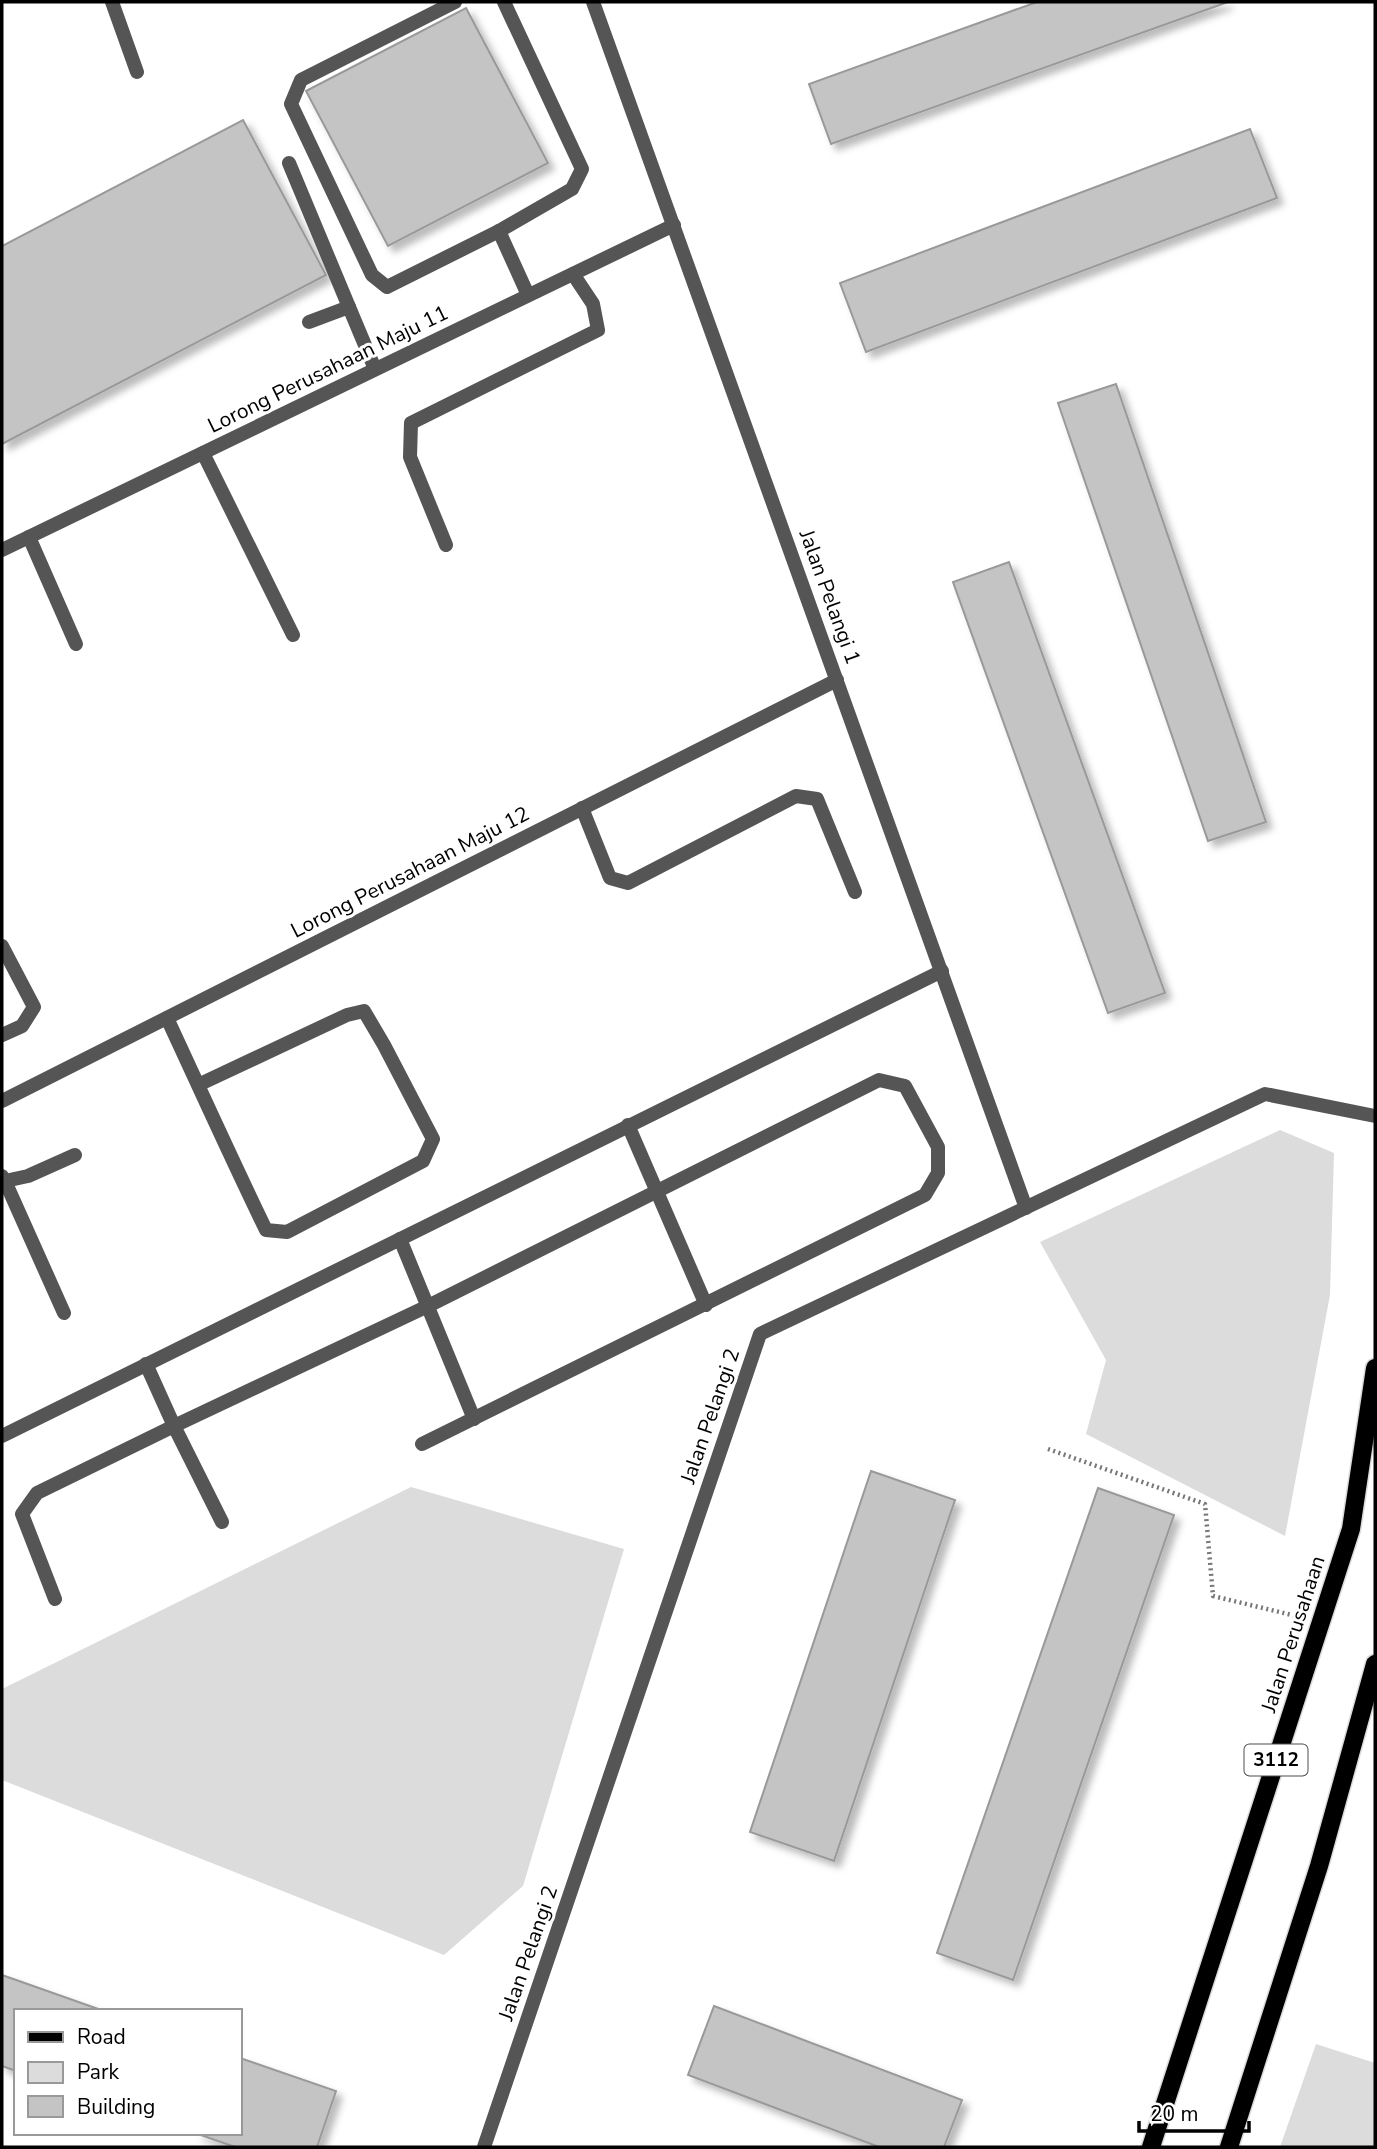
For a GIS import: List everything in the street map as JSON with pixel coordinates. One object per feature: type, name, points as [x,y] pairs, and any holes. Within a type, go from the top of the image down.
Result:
[{"type":"main road","name":"Jalan Perusahaan","points":[[1151,2147],[1351,1529],[1375,1367]]},
{"type":"main road","points":[[1229,2147],[1319,1866],[1375,1664]]},
{"type":"street","points":[[112,2],[137,72]]},
{"type":"street","points":[[455,2],[301,80],[291,104],[373,275],[387,287],[499,231],[572,189],[582,169],[504,2]]},
{"type":"street","name":"Jalan Pelangi 1","points":[[593,2],[1026,1208]]},
{"type":"street","points":[[289,163],[376,369]]},
{"type":"street","name":"Lorong Perusahaan Maju 11","points":[[2,550],[674,225]]},
{"type":"street","points":[[499,231],[528,295]]},
{"type":"street","points":[[446,545],[411,457],[411,423],[597,330],[593,304],[573,274]]},
{"type":"street","points":[[309,322],[349,307]]},
{"type":"street","points":[[203,453],[293,635]]},
{"type":"street","points":[[29,537],[76,644]]},
{"type":"street","name":"Lorong Perusahaan Maju 12","points":[[2,1101],[837,680]]},
{"type":"street","points":[[582,808],[610,878],[628,883],[796,796],[817,799],[855,892]]},
{"type":"street","points":[[2,946],[34,1007],[22,1026],[2,1035]]},
{"type":"street","points":[[2,1436],[942,971]]},
{"type":"street","points":[[167,1018],[198,1085],[267,1230],[287,1232],[423,1161],[433,1139],[364,1012],[347,1014],[198,1085]]},
{"type":"street","points":[[55,1599],[22,1514],[37,1493],[428,1306],[879,1080],[905,1086],[938,1147],[938,1173],[925,1195],[422,1444]]},
{"type":"street","name":"Jalan Pelangi 2","points":[[484,2147],[760,1334],[1265,1094],[1375,1116]]},
{"type":"street","points":[[628,1125],[706,1305]]},
{"type":"street","points":[[64,1313],[3,1179],[28,1176],[75,1155]]},
{"type":"street","points":[[400,1239],[474,1419]]},
{"type":"street","points":[[146,1364],[222,1522]]},
{"type":"path","points":[[1048,1449],[1205,1504],[1213,1596],[1321,1622]]},
{"type":"green space","points":[[1280,1130],[1334,1153],[1330,1295],[1285,1536],[1086,1434],[1106,1360],[1040,1242]]},
{"type":"green space","points":[[411,1487],[624,1549],[523,1886],[444,1955],[2,1780],[2,1689]]},
{"type":"green space","points":[[1316,2044],[1375,2063],[1375,2147],[1280,2147]]},
{"type":"building","points":[[1037,2],[1228,2],[831,144],[809,84]]},
{"type":"building","points":[[466,8],[548,163],[388,246],[306,91]]},
{"type":"building","points":[[243,120],[326,275],[2,444],[2,246]]},
{"type":"building","points":[[1250,129],[1277,198],[866,352],[840,283]]},
{"type":"building","points":[[1116,384],[1266,822],[1208,841],[1058,403]]},
{"type":"building","points":[[1009,562],[1165,993],[1108,1013],[953,582]]},
{"type":"building","points":[[871,1471],[955,1500],[834,1861],[750,1832]]},
{"type":"building","points":[[1098,1488],[1174,1515],[1013,1980],[937,1953]]},
{"type":"building","points":[[2,1975],[98,2009],[14,2009],[14,2070],[2,2066]]},
{"type":"building","points":[[714,2006],[962,2100],[944,2147],[879,2147],[688,2075]]},
{"type":"building","points":[[242,2059],[336,2091],[317,2147],[235,2147],[201,2135],[242,2135]]}]
